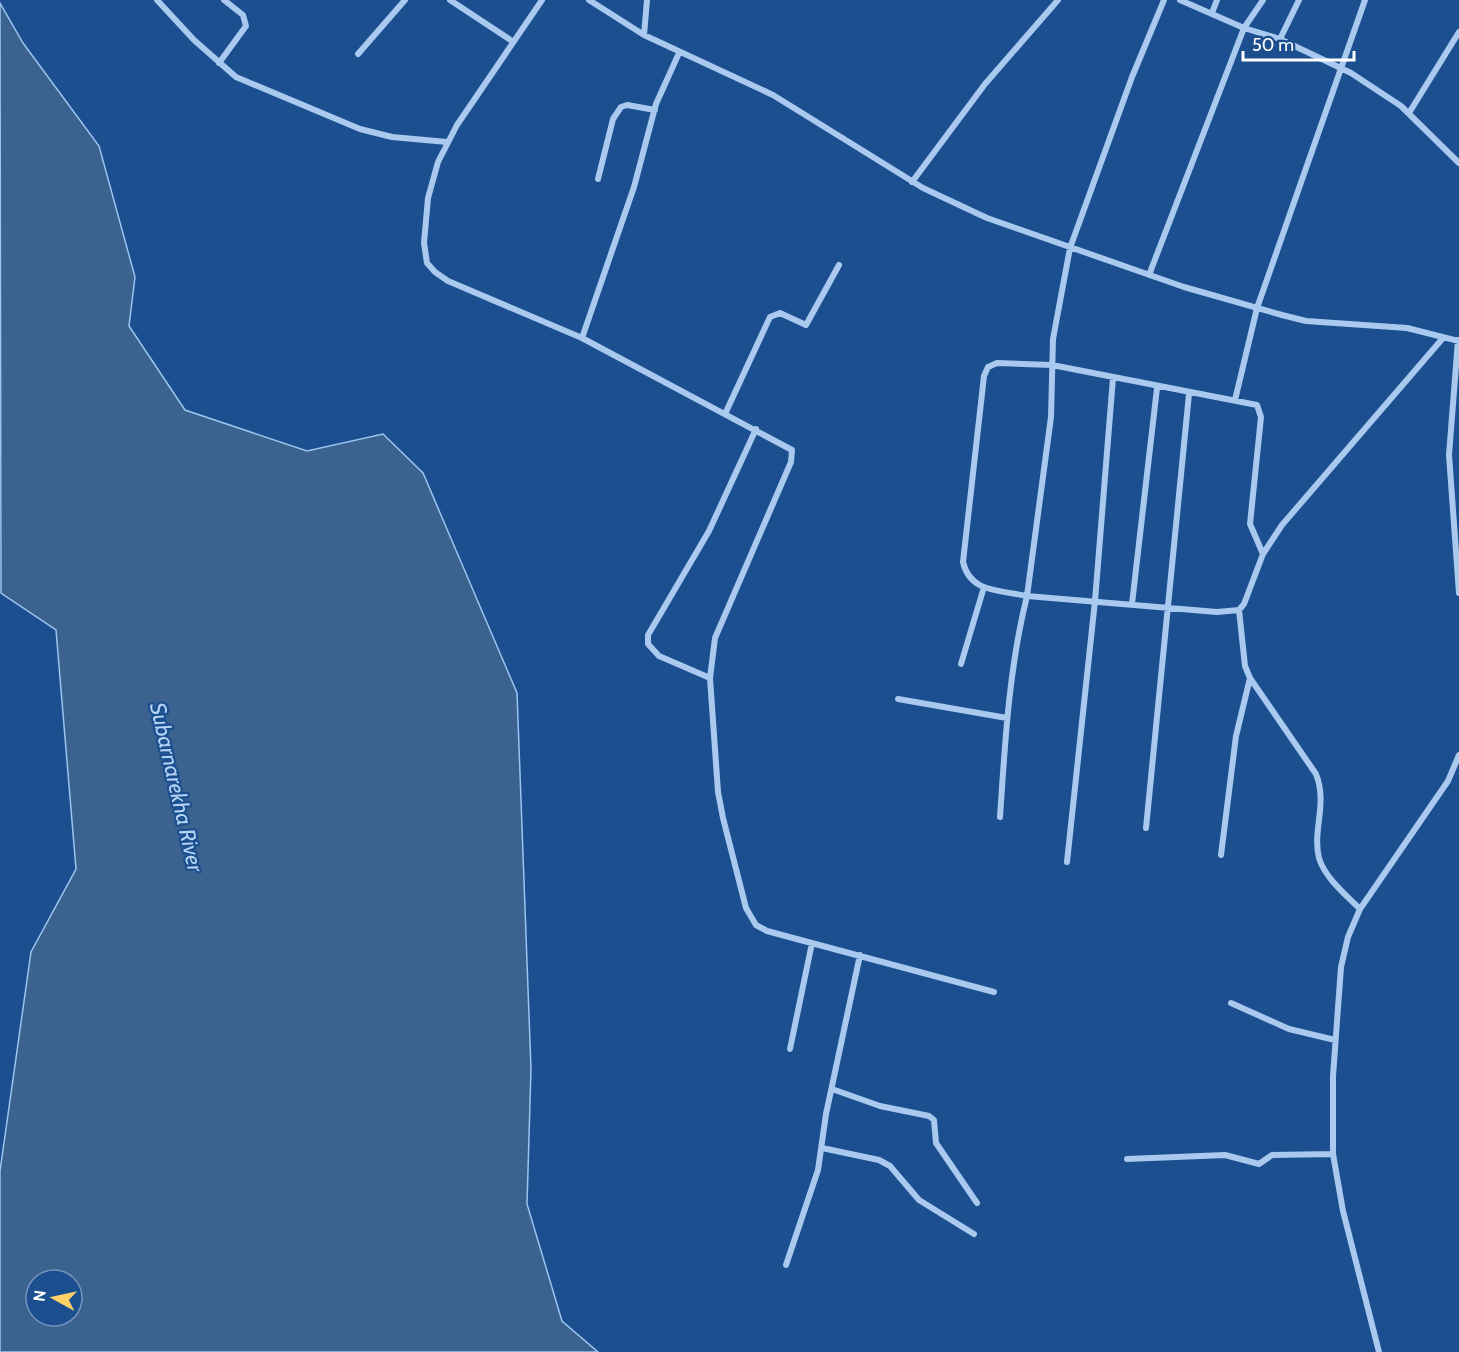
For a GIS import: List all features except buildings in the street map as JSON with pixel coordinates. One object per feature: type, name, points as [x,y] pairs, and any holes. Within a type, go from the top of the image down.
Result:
[{"type":"street","points":[[157,0],[219,63],[236,77],[360,129],[392,137],[447,142]]},
{"type":"street","points":[[219,63],[246,26],[243,15],[224,0]]},
{"type":"street","points":[[358,54],[405,0]]},
{"type":"street","points":[[450,0],[512,41]]},
{"type":"street","points":[[542,0],[512,41],[447,142],[438,162],[428,198],[424,226],[427,262],[435,272],[448,280],[582,338],[788,446],[793,455],[715,638],[710,678],[718,792],[746,908],[756,925],[767,931],[994,992]]},
{"type":"street","points":[[589,0],[644,35],[773,95],[912,182],[987,218],[1149,275],[1306,321],[1407,328],[1458,341],[1449,455],[1459,591]]},
{"type":"street","points":[[644,35],[647,0]]},
{"type":"street","points":[[912,182],[985,84],[1058,0]]},
{"type":"street","points":[[1000,817],[1007,718],[1018,630],[1027,596],[1051,417],[1053,339],[1070,248],[1132,77],[1164,0]]},
{"type":"street","points":[[1180,0],[1244,28],[1280,39],[1340,66],[1387,95],[1409,113],[1459,164]]},
{"type":"street","points":[[1212,13],[1217,0]]},
{"type":"street","points":[[1149,275],[1244,28],[1263,0]]},
{"type":"street","points":[[1280,39],[1299,0]]},
{"type":"street","points":[[1235,400],[1257,308],[1365,0]]},
{"type":"street","points":[[1409,113],[1459,32]]},
{"type":"street","points":[[582,338],[634,187],[655,110],[680,53]]},
{"type":"street","points":[[598,179],[616,112],[627,105],[655,110]]},
{"type":"street","points":[[725,414],[770,317],[780,313],[806,325],[839,265]]},
{"type":"street","points":[[1263,554],[1250,524],[1261,413],[1252,403],[1157,388],[1052,365],[997,363],[988,367],[984,376],[963,562],[970,580],[984,587],[1027,596],[1217,612],[1239,610],[1244,604],[1263,554],[1282,525],[1443,338]]},
{"type":"street","points":[[1067,862],[1095,600],[1113,378]]},
{"type":"street","points":[[1132,604],[1157,388]]},
{"type":"street","points":[[1146,828],[1189,394]]},
{"type":"street","points":[[710,678],[659,656],[648,644],[648,636],[710,531],[756,429]]},
{"type":"street","points":[[961,664],[984,587]]},
{"type":"street","points":[[1239,610],[1245,666],[1250,678],[1316,774],[1322,799],[1320,858],[1329,875],[1360,909]]},
{"type":"street","points":[[1221,855],[1236,736],[1250,678]]},
{"type":"street","points":[[898,699],[1007,718]]},
{"type":"street","points":[[1379,1352],[1343,1211],[1334,1154],[1335,1040],[1341,967],[1348,938],[1360,909],[1448,781],[1459,755]]},
{"type":"street","points":[[790,1049],[812,943]]},
{"type":"street","points":[[786,1265],[814,1187],[860,956]]},
{"type":"street","points":[[1232,1003],[1289,1029],[1335,1040]]},
{"type":"street","points":[[832,1089],[880,1106],[929,1116],[933,1120],[936,1143],[976,1203]]},
{"type":"street","points":[[822,1148],[879,1160],[890,1166],[919,1200],[974,1234]]},
{"type":"street","points":[[1127,1159],[1225,1155],[1258,1164],[1275,1155],[1334,1154]]},
{"type":"water","name":"Subarnarekha River","points":[[0,3],[23,43],[99,146],[135,277],[129,326],[185,410],[307,451],[383,434],[423,473],[517,693],[531,1069],[527,1204],[562,1321],[598,1352],[0,1352],[0,1171],[31,952],[76,869],[56,630],[1,593]]}]
